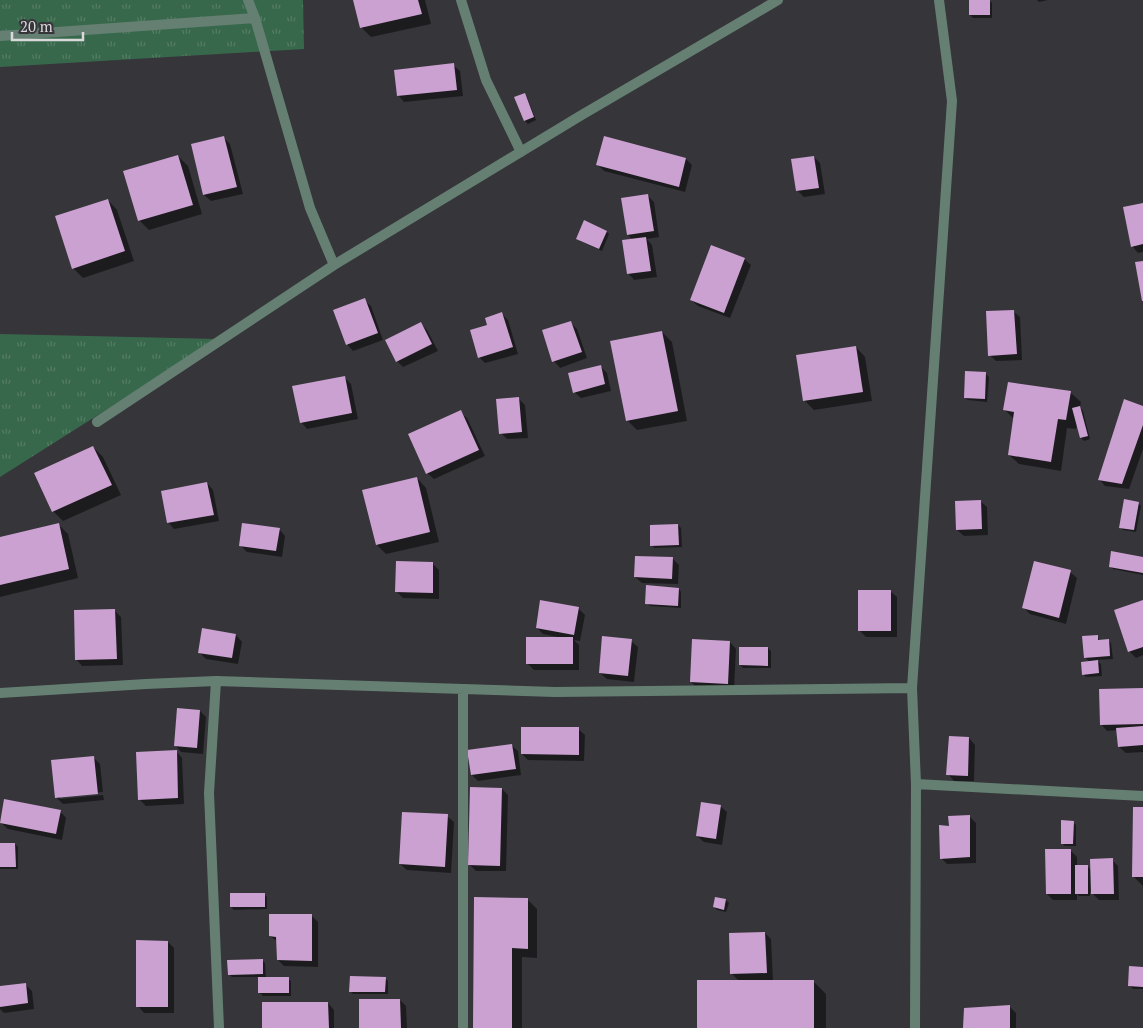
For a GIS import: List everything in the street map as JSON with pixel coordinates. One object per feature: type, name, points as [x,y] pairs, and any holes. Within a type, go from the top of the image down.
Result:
[{"type":"street","points":[[248,0],[255,18],[310,208],[334,265]]},
{"type":"street","points":[[461,0],[486,80],[521,152]]},
{"type":"street","points":[[97,422],[334,265],[778,0]]},
{"type":"street","points":[[915,1028],[916,784],[912,688],[952,101],[939,0]]},
{"type":"street","points":[[0,36],[255,18]]},
{"type":"street","points":[[0,694],[216,681],[555,692],[912,688]]},
{"type":"street","points":[[216,681],[209,793],[219,1028]]},
{"type":"street","points":[[463,689],[463,1028]]},
{"type":"street","points":[[916,784],[1143,796]]},
{"type":"green space","points":[[0,0],[303,0],[304,49],[0,67]]},
{"type":"green space","points":[[0,334],[218,339],[0,477]]},
{"type":"building","points":[[353,0],[418,0],[422,14],[360,28]]},
{"type":"building","points":[[969,0],[990,0],[990,15],[969,15]]},
{"type":"building","points":[[454,63],[457,90],[397,96],[394,70]]},
{"type":"building","points":[[525,93],[534,117],[524,121],[514,97]]},
{"type":"building","points":[[224,136],[237,187],[203,195],[191,144]]},
{"type":"building","points":[[604,136],[686,158],[679,187],[596,165]]},
{"type":"building","points":[[178,155],[193,205],[138,221],[123,171]]},
{"type":"building","points":[[814,156],[819,188],[796,191],[791,159]]},
{"type":"building","points":[[648,194],[654,231],[627,235],[621,198]]},
{"type":"building","points":[[108,199],[125,251],[72,269],[55,216]]},
{"type":"building","points":[[1143,203],[1143,244],[1131,247],[1123,207]]},
{"type":"building","points":[[584,220],[607,231],[599,249],[576,239]]},
{"type":"building","points":[[646,237],[651,271],[627,274],[622,240]]},
{"type":"building","points":[[711,245],[745,258],[724,313],[690,300]]},
{"type":"building","points":[[1143,261],[1143,301],[1142,301],[1135,262]]},
{"type":"building","points":[[365,298],[378,333],[346,345],[333,310]]},
{"type":"building","points":[[1014,310],[1017,354],[988,356],[986,311]]},
{"type":"building","points":[[502,312],[513,347],[478,358],[470,330],[487,325],[485,318]]},
{"type":"building","points":[[571,321],[582,352],[552,362],[542,330]]},
{"type":"building","points":[[421,322],[432,344],[396,362],[385,340]]},
{"type":"building","points":[[662,331],[678,411],[626,421],[610,341]]},
{"type":"building","points":[[856,346],[863,392],[803,401],[796,355]]},
{"type":"building","points":[[601,365],[605,384],[573,393],[568,373]]},
{"type":"building","points":[[965,371],[986,372],[985,399],[964,398]]},
{"type":"building","points":[[345,376],[352,413],[300,423],[292,386]]},
{"type":"building","points":[[1008,382],[1071,391],[1066,420],[1058,419],[1051,462],[1008,455],[1014,412],[1003,410]]},
{"type":"building","points":[[519,397],[522,432],[499,434],[496,399]]},
{"type":"building","points":[[1124,399],[1143,406],[1143,425],[1122,484],[1098,480]]},
{"type":"building","points":[[1080,406],[1088,436],[1080,438],[1072,408]]},
{"type":"building","points":[[461,410],[479,450],[426,474],[408,434]]},
{"type":"building","points":[[93,446],[112,485],[52,512],[34,473]]},
{"type":"building","points":[[417,477],[430,532],[376,545],[362,490]]},
{"type":"building","points":[[207,482],[214,515],[167,523],[161,491]]},
{"type":"building","points":[[1124,499],[1139,502],[1134,530],[1119,528]]},
{"type":"building","points":[[981,500],[982,529],[956,530],[955,501]]},
{"type":"building","points":[[59,523],[69,569],[0,585],[0,537]]},
{"type":"building","points":[[242,523],[280,528],[276,551],[239,546]]},
{"type":"building","points":[[678,524],[679,545],[650,546],[650,525]]},
{"type":"building","points":[[1111,551],[1143,557],[1143,573],[1109,567]]},
{"type":"building","points":[[635,556],[673,557],[672,579],[634,577]]},
{"type":"building","points":[[396,561],[433,562],[433,593],[395,592]]},
{"type":"building","points":[[1034,561],[1071,570],[1059,618],[1022,608]]},
{"type":"building","points":[[646,585],[679,588],[678,606],[645,604]]},
{"type":"building","points":[[858,590],[891,590],[891,631],[858,631]]},
{"type":"building","points":[[540,600],[579,607],[574,635],[536,628]]},
{"type":"building","points":[[1143,600],[1143,647],[1128,652],[1114,610]]},
{"type":"building","points":[[115,609],[117,659],[75,660],[74,610]]},
{"type":"building","points":[[202,628],[236,634],[232,658],[198,653]]},
{"type":"building","points":[[1098,635],[1098,640],[1109,639],[1110,656],[1084,658],[1082,636]]},
{"type":"building","points":[[602,636],[632,639],[628,676],[599,673]]},
{"type":"building","points":[[526,637],[573,637],[573,664],[526,664]]},
{"type":"building","points":[[692,639],[730,641],[728,684],[690,682]]},
{"type":"building","points":[[739,647],[768,647],[768,666],[739,665]]},
{"type":"building","points":[[1098,660],[1099,673],[1082,675],[1081,662]]},
{"type":"building","points":[[1143,688],[1143,724],[1100,725],[1099,689]]},
{"type":"building","points":[[177,708],[200,710],[197,748],[174,746]]},
{"type":"building","points":[[1143,726],[1143,745],[1118,747],[1116,728]]},
{"type":"building","points":[[521,727],[579,727],[579,755],[521,754]]},
{"type":"building","points":[[949,736],[969,737],[968,776],[946,775]]},
{"type":"building","points":[[512,744],[516,769],[471,775],[467,750]]},
{"type":"building","points":[[177,750],[178,798],[138,800],[136,752]]},
{"type":"building","points":[[94,756],[98,794],[55,798],[51,760]]},
{"type":"building","points":[[470,787],[502,788],[500,866],[468,865]]},
{"type":"building","points":[[4,799],[61,810],[56,834],[0,823]]},
{"type":"building","points":[[701,802],[721,805],[716,839],[696,836]]},
{"type":"building","points":[[1133,807],[1143,807],[1143,877],[1132,877]]},
{"type":"building","points":[[402,812],[448,814],[445,867],[399,864]]},
{"type":"building","points":[[970,815],[970,857],[940,859],[939,825],[949,826],[948,816]]},
{"type":"building","points":[[1061,820],[1074,821],[1073,844],[1061,844]]},
{"type":"building","points":[[0,843],[15,843],[16,867],[0,867]]},
{"type":"building","points":[[1045,849],[1071,849],[1071,894],[1046,894]]},
{"type":"building","points":[[1113,858],[1114,894],[1091,894],[1090,859]]},
{"type":"building","points":[[1075,865],[1088,865],[1088,894],[1075,894]]},
{"type":"building","points":[[230,893],[265,893],[265,907],[230,907]]},
{"type":"building","points":[[474,897],[528,898],[528,949],[512,948],[512,1028],[473,1028]]},
{"type":"building","points":[[715,897],[726,899],[724,910],[713,907]]},
{"type":"building","points":[[269,914],[312,914],[312,961],[277,960],[276,937],[269,936]]},
{"type":"building","points":[[765,932],[767,973],[730,974],[729,933]]},
{"type":"building","points":[[136,940],[168,941],[168,1007],[136,1007]]},
{"type":"building","points":[[263,959],[263,974],[228,975],[227,960]]},
{"type":"building","points":[[1129,966],[1143,967],[1143,987],[1128,986]]},
{"type":"building","points":[[350,976],[386,977],[385,992],[349,992]]},
{"type":"building","points":[[258,977],[289,977],[289,993],[258,993]]},
{"type":"building","points":[[697,980],[814,980],[814,1028],[697,1028]]},
{"type":"building","points":[[26,983],[28,1003],[0,1007],[0,986]]},
{"type":"building","points":[[359,999],[400,999],[401,1028],[359,1028]]},
{"type":"building","points":[[262,1002],[328,1002],[329,1028],[262,1028]]},
{"type":"building","points":[[1010,1005],[1010,1028],[963,1028],[964,1008]]}]
